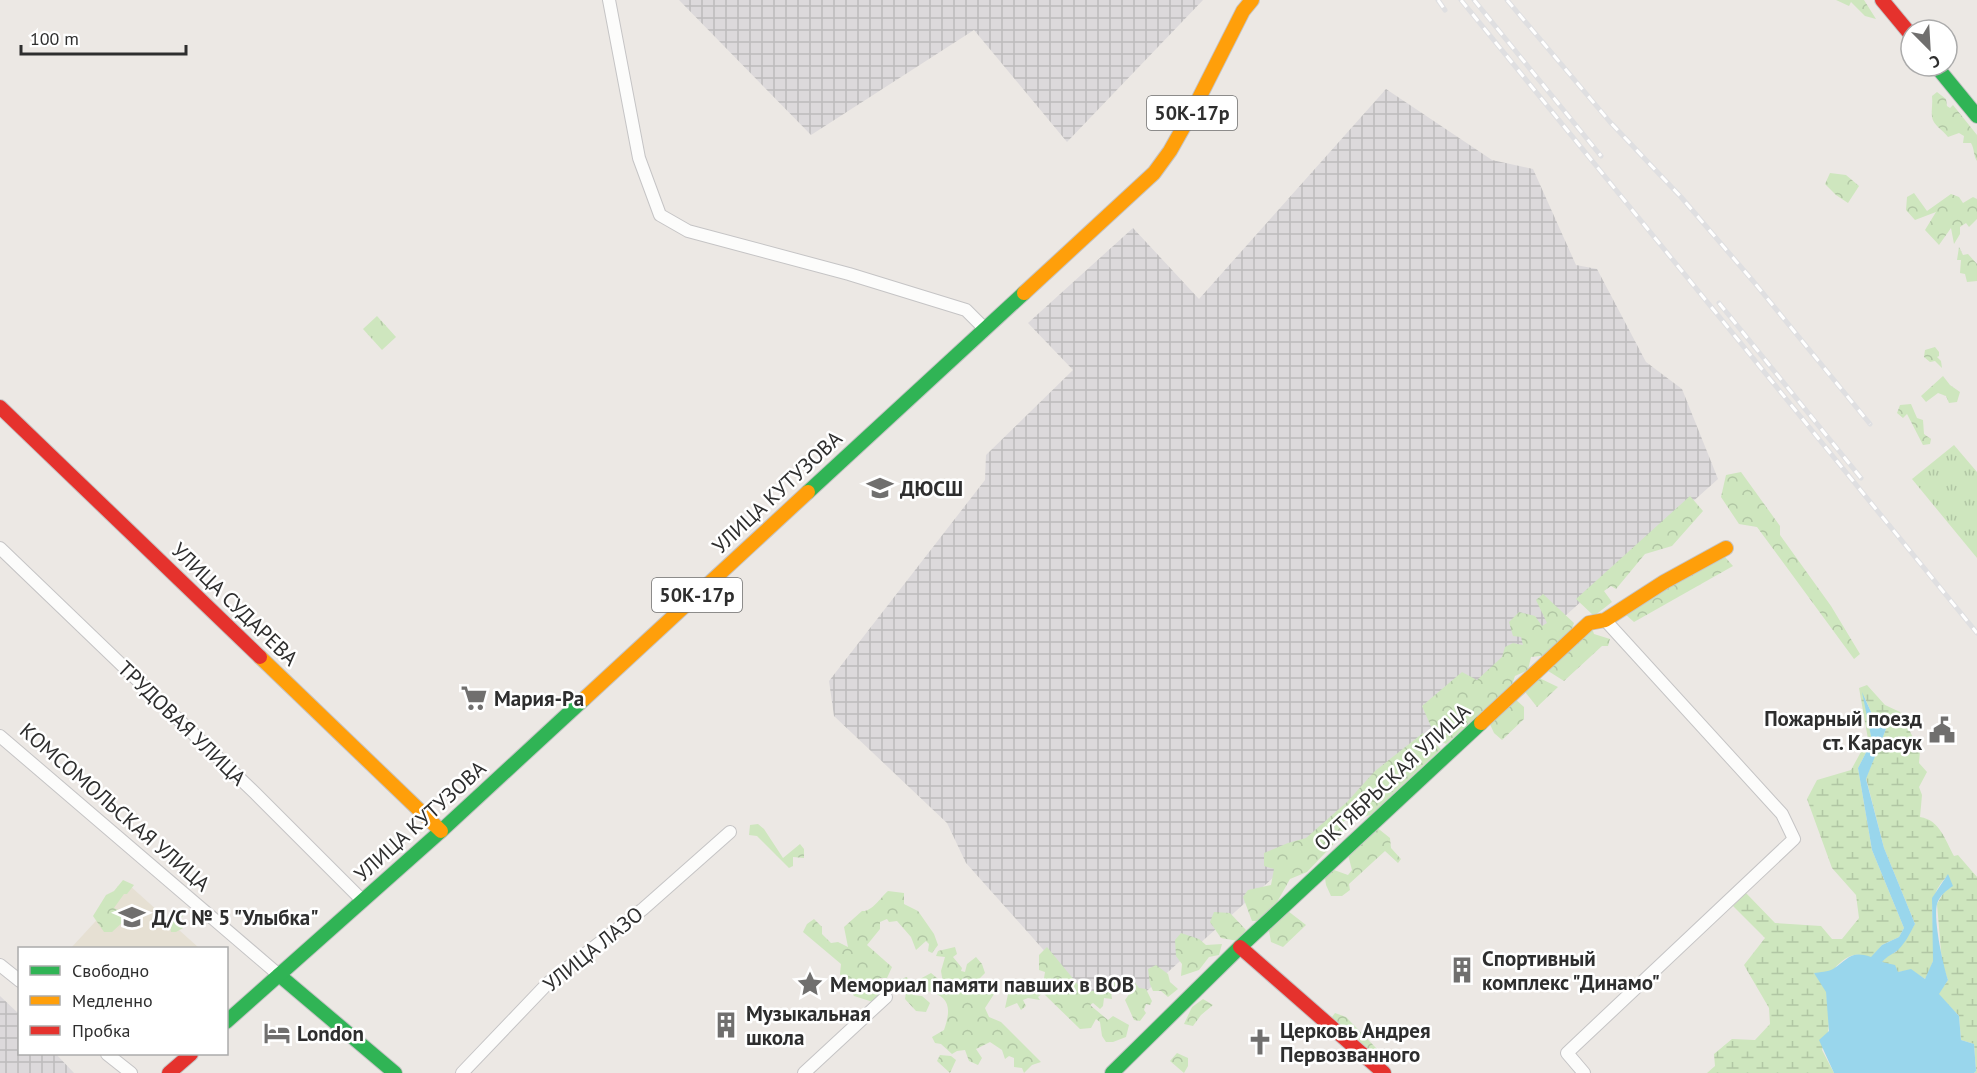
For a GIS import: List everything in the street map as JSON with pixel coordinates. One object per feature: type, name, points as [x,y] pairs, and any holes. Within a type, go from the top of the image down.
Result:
[{"type":"street","points":[[609,0],[639,158],[660,215],[688,231],[849,274],[966,310],[985,329]]},
{"type":"street","name":"УЛИЦА КУТУЗОВА","points":[[228,1020],[441,831],[1154,173],[1170,151],[1252,0]]},
{"type":"street","points":[[1882,0],[1899,21]]},
{"type":"street","points":[[1946,78],[1977,116]]},
{"type":"street","name":"УЛИЦА СУДАРЕВА","points":[[0,407],[441,831]]},
{"type":"street","name":"ТРУДОВАЯ УЛИЦА","points":[[0,548],[255,793],[363,901]]},
{"type":"street","name":"ОКТЯБРЬСКАЯ УЛИЦА","points":[[1112,1073],[1240,947],[1589,623],[1605,620],[1664,582],[1726,548]]},
{"type":"street","points":[[1584,1073],[1567,1053],[1794,839],[1782,814],[1605,620]]},
{"type":"street","name":"КОМСОМОЛЬСКАЯ УЛИЦА","points":[[0,736],[395,1073]]},
{"type":"street","name":"УЛИЦА ЛАЗО","points":[[462,1073],[548,983],[643,909],[730,832]]},
{"type":"street","points":[[1240,947],[1384,1073]]},
{"type":"street","points":[[0,965],[18,979]]},
{"type":"street","points":[[804,1073],[886,997]]},
{"type":"street","points":[[109,1055],[131,1073]]},
{"type":"street","points":[[169,1073],[189,1055]]},
{"type":"shaded area","points":[[679,0],[1203,0],[1067,142],[974,30],[811,135]]},
{"type":"shaded area","points":[[1386,89],[1492,160],[1533,169],[1576,265],[1597,269],[1646,362],[1682,389],[1718,479],[1140,997],[1123,975],[1090,1002],[966,863],[947,823],[834,716],[829,681],[985,480],[986,455],[1073,370],[1028,323],[1133,228],[1199,299]]},
{"type":"shaded area","name":"Д/С № 5 \"Улыбка\"","points":[[129,885],[198,947],[72,947]]},
{"type":"shaded area","points":[[0,996],[18,1013],[18,1055],[57,1055],[74,1073],[0,1073]]},
{"type":"green space","points":[[1836,0],[1864,0],[1876,19],[1865,16],[1851,2],[1849,6]]},
{"type":"green space","points":[[1937,92],[1946,99],[1947,106],[1950,108],[1953,105],[1977,135],[1977,161],[1971,143],[1963,143],[1964,136],[1959,133],[1948,137],[1934,123],[1932,96]]},
{"type":"green space","points":[[1830,173],[1846,175],[1859,186],[1848,203],[1825,184]]},
{"type":"green space","points":[[1914,193],[1927,211],[1951,194],[1959,197],[1963,203],[1973,197],[1977,199],[1977,219],[1969,227],[1966,223],[1960,227],[1960,234],[1954,244],[1951,228],[1939,245],[1925,230],[1936,212],[1915,220],[1906,210],[1907,197]]},
{"type":"green space","points":[[1959,247],[1963,255],[1968,254],[1977,264],[1977,281],[1967,282],[1965,274],[1960,273],[1961,260],[1957,260]]},
{"type":"green space","points":[[377,316],[396,337],[382,350],[363,329]]},
{"type":"green space","points":[[1935,347],[1939,352],[1937,357],[1941,361],[1942,368],[1935,361],[1930,362],[1924,357],[1925,350]]},
{"type":"green space","points":[[1943,376],[1960,392],[1957,402],[1949,403],[1946,396],[1938,393],[1926,402],[1921,396]]},
{"type":"green space","points":[[1911,404],[1917,418],[1923,420],[1924,434],[1931,439],[1930,444],[1923,445],[1907,414],[1903,418],[1897,413],[1900,405]]},
{"type":"green space","points":[[1954,445],[1977,472],[1977,558],[1912,479]]},
{"type":"green space","points":[[1741,472],[1780,526],[1780,535],[1831,606],[1860,654],[1854,659],[1757,527],[1739,524],[1721,497],[1726,475]]},
{"type":"green space","points":[[1690,496],[1703,511],[1672,546],[1645,554],[1616,589],[1611,586],[1604,591],[1612,602],[1594,616],[1576,599]]},
{"type":"green space","points":[[1725,557],[1733,566],[1634,622],[1625,614],[1666,588]]},
{"type":"green space","points":[[1543,594],[1574,623],[1568,639],[1554,652],[1531,657],[1528,670],[1515,676],[1510,690],[1446,744],[1436,738],[1422,706],[1462,672],[1477,680],[1502,657],[1505,647],[1513,643],[1523,645],[1521,637],[1513,636],[1509,622],[1519,612],[1535,616],[1542,626],[1547,623],[1536,600]]},
{"type":"green space","points":[[1591,625],[1594,634],[1610,639],[1608,646],[1602,646],[1564,681],[1545,669]]},
{"type":"green space","points":[[1533,675],[1558,687],[1537,707],[1522,688]]},
{"type":"green space","points":[[1867,685],[1885,705],[1900,712],[1920,751],[1919,763],[1927,772],[1919,787],[1922,795],[1920,817],[1937,826],[1954,856],[1958,855],[1977,877],[1977,1073],[1974,1073],[1976,1071],[1974,1044],[1961,1040],[1959,1016],[1938,994],[1948,980],[1942,963],[1937,904],[1944,892],[1948,875],[1934,896],[1932,906],[1933,961],[1925,979],[1911,970],[1898,972],[1882,962],[1888,955],[1896,952],[1915,924],[1884,848],[1866,778],[1886,729],[1875,721],[1864,696],[1872,741],[1858,768],[1872,850],[1904,928],[1899,937],[1882,945],[1871,958],[1856,955],[1845,959],[1833,970],[1829,978],[1827,987],[1828,1034],[1822,1050],[1834,1073],[1707,1073],[1715,1066],[1714,1054],[1732,1039],[1755,1040],[1770,1024],[1769,1008],[1744,965],[1765,938],[1733,906],[1746,893],[1775,923],[1821,926],[1832,939],[1842,939],[1859,918],[1856,895],[1832,868],[1807,799],[1817,780],[1851,770],[1868,739],[1859,688]]},
{"type":"green space","points":[[1515,699],[1524,707],[1524,719],[1502,740],[1494,733],[1488,720]]},
{"type":"green space","points":[[1423,733],[1441,749],[1371,815],[1344,821],[1343,834],[1307,872],[1290,879],[1276,904],[1260,921],[1252,921],[1243,897],[1248,890],[1271,885],[1274,869],[1264,866],[1264,853],[1306,838],[1347,802],[1375,771]]},
{"type":"green space","points":[[758,824],[764,829],[783,858],[800,844],[804,849],[804,858],[793,857],[793,866],[789,868],[757,836],[749,835],[750,825]]},
{"type":"green space","points":[[1375,826],[1390,838],[1391,848],[1401,859],[1398,863],[1385,851],[1349,884],[1350,890],[1342,896],[1331,896],[1326,885],[1324,871],[1334,870],[1348,875],[1352,870],[1348,855]]},
{"type":"green space","points":[[123,880],[134,885],[114,908],[120,911],[124,921],[112,932],[104,932],[93,916],[106,895],[114,891]]},
{"type":"green space","points":[[888,891],[904,893],[904,904],[918,911],[934,934],[938,945],[932,953],[928,951],[929,944],[926,941],[916,950],[911,937],[897,921],[889,922],[887,919],[880,922],[880,929],[867,945],[892,967],[887,978],[879,978],[880,986],[888,993],[873,1002],[854,996],[840,974],[841,964],[803,932],[807,924],[814,919],[822,927],[822,934],[831,943],[838,942],[848,947],[844,927],[862,911],[873,907]]},
{"type":"green space","points":[[172,911],[179,912],[183,916],[175,923],[180,924],[183,928],[176,932],[171,932],[169,917]]},
{"type":"green space","points":[[1288,911],[1306,925],[1283,947],[1271,942],[1268,925]]},
{"type":"green space","points":[[1214,912],[1230,913],[1246,930],[1238,941],[1221,938],[1210,922]]},
{"type":"green space","points":[[1181,933],[1199,939],[1206,945],[1222,944],[1219,955],[1209,957],[1199,970],[1181,976],[1182,964],[1176,956],[1175,940]]},
{"type":"green space","points":[[955,947],[957,954],[953,957],[962,968],[961,971],[965,972],[967,964],[976,957],[985,973],[979,979],[981,983],[992,984],[996,991],[985,1008],[989,1017],[1001,1022],[1041,1062],[1032,1065],[1024,1073],[1022,1068],[1014,1067],[1014,1058],[1009,1056],[1005,1059],[1002,1050],[990,1042],[976,1049],[982,1058],[978,1065],[969,1061],[965,1050],[952,1054],[941,1044],[935,1043],[932,1037],[944,1030],[948,1016],[947,1005],[941,996],[927,991],[920,979],[931,973],[943,983],[941,971],[945,957],[936,956],[938,951]]},
{"type":"green space","points":[[1047,947],[1080,987],[1091,985],[1091,991],[1097,991],[1113,977],[1133,980],[1139,988],[1146,989],[1152,1001],[1150,1005],[1146,1004],[1144,1010],[1146,1013],[1140,1021],[1134,1020],[1125,1000],[1130,993],[1120,983],[1119,987],[1111,992],[1112,999],[1104,998],[1100,1009],[1093,1003],[1090,1005],[1108,1020],[1113,1016],[1129,1025],[1126,1037],[1106,1042],[1102,1036],[1100,1022],[1096,1019],[1091,1028],[1080,1029],[1043,993],[1038,997],[1040,1000],[1028,998],[1023,1000],[1026,1006],[1021,1010],[1017,1003],[1005,1008],[1008,994],[1018,988],[1033,992],[1043,984],[1045,972],[1039,970],[1039,955]]},
{"type":"green space","points":[[1156,965],[1168,974],[1170,982],[1178,989],[1168,997],[1161,991],[1153,991],[1150,984],[1148,969]]},
{"type":"green space","points":[[907,977],[913,995],[922,996],[930,1003],[926,1012],[916,1011],[905,999],[906,992],[896,991],[895,981]]},
{"type":"green space","points":[[1203,999],[1213,1005],[1193,1026],[1184,1024],[1192,1007]]},
{"type":"green space","points":[[1335,1013],[1346,1017],[1377,1049],[1376,1055],[1367,1054],[1354,1031],[1339,1029],[1332,1017]]},
{"type":"green space","points":[[1177,1053],[1188,1058],[1188,1066],[1184,1073],[1170,1061]]},
{"type":"green space","points":[[940,1055],[951,1056],[956,1060],[950,1073],[937,1061]]},
{"type":"water","points":[[1862,692],[1875,721],[1886,729],[1866,779],[1884,848],[1915,924],[1901,947],[1882,962],[1895,965],[1898,972],[1911,969],[1925,979],[1933,961],[1932,898],[1948,874],[1953,886],[1940,898],[1936,911],[1939,942],[1948,980],[1939,994],[1959,1016],[1961,1040],[1974,1044],[1976,1071],[1974,1073],[1834,1073],[1819,1040],[1829,1031],[1826,992],[1814,973],[1831,970],[1854,955],[1871,957],[1882,945],[1899,937],[1904,928],[1872,850],[1858,768],[1872,741]]},
{"type":"railway","points":[[1438,0],[1445,10]]},
{"type":"railway","points":[[1461,0],[1977,633]]},
{"type":"railway","points":[[1474,0],[1601,156]]},
{"type":"railway","points":[[1507,0],[1610,122],[1681,197],[1753,281],[1870,424]]},
{"type":"railway","points":[[1719,303],[1861,478]]},
{"type":"traffic: fast","points":[[1946,78],[1977,116]]},
{"type":"traffic: fast","points":[[808,492],[1024,293]]},
{"type":"traffic: fast","points":[[228,1020],[441,831],[584,699]]},
{"type":"traffic: fast","points":[[1112,1073],[1240,947],[1481,723]]},
{"type":"traffic: fast","points":[[279,975],[395,1073]]},
{"type":"traffic: slow","points":[[1024,293],[1154,173],[1170,151],[1243,11],[1252,0]]},
{"type":"traffic: slow","points":[[584,699],[808,492]]},
{"type":"traffic: slow","points":[[1481,723],[1589,623],[1605,620],[1664,582],[1726,548]]},
{"type":"traffic: slow","points":[[260,657],[441,831]]},
{"type":"traffic: jam","points":[[1882,0],[1899,21]]},
{"type":"traffic: jam","points":[[0,407],[260,657]]},
{"type":"traffic: jam","points":[[1240,947],[1384,1073]]},
{"type":"traffic: jam","points":[[169,1073],[190,1055]]},
{"type":"place","name":"ДЮСШ","points":[[880,488]]},
{"type":"place","name":"Мария-Ра","points":[[474,698]]},
{"type":"place","name":"Пожарный поезд ст. Карасук","points":[[1942,730]]},
{"type":"place","name":"Д/С № 5 \"Улыбка\"","points":[[132,917]]},
{"type":"place","name":"Спортивный комплекс \"Динамо\"","points":[[1462,970]]},
{"type":"place","name":"Мемориал памяти павших в ВОВ","points":[[810,984]]},
{"type":"place","name":"Музыкальная школа","points":[[726,1025]]},
{"type":"place","name":"London","points":[[277,1033]]},
{"type":"place","name":"Церковь Андрея Первозванного","points":[[1260,1042]]}]
